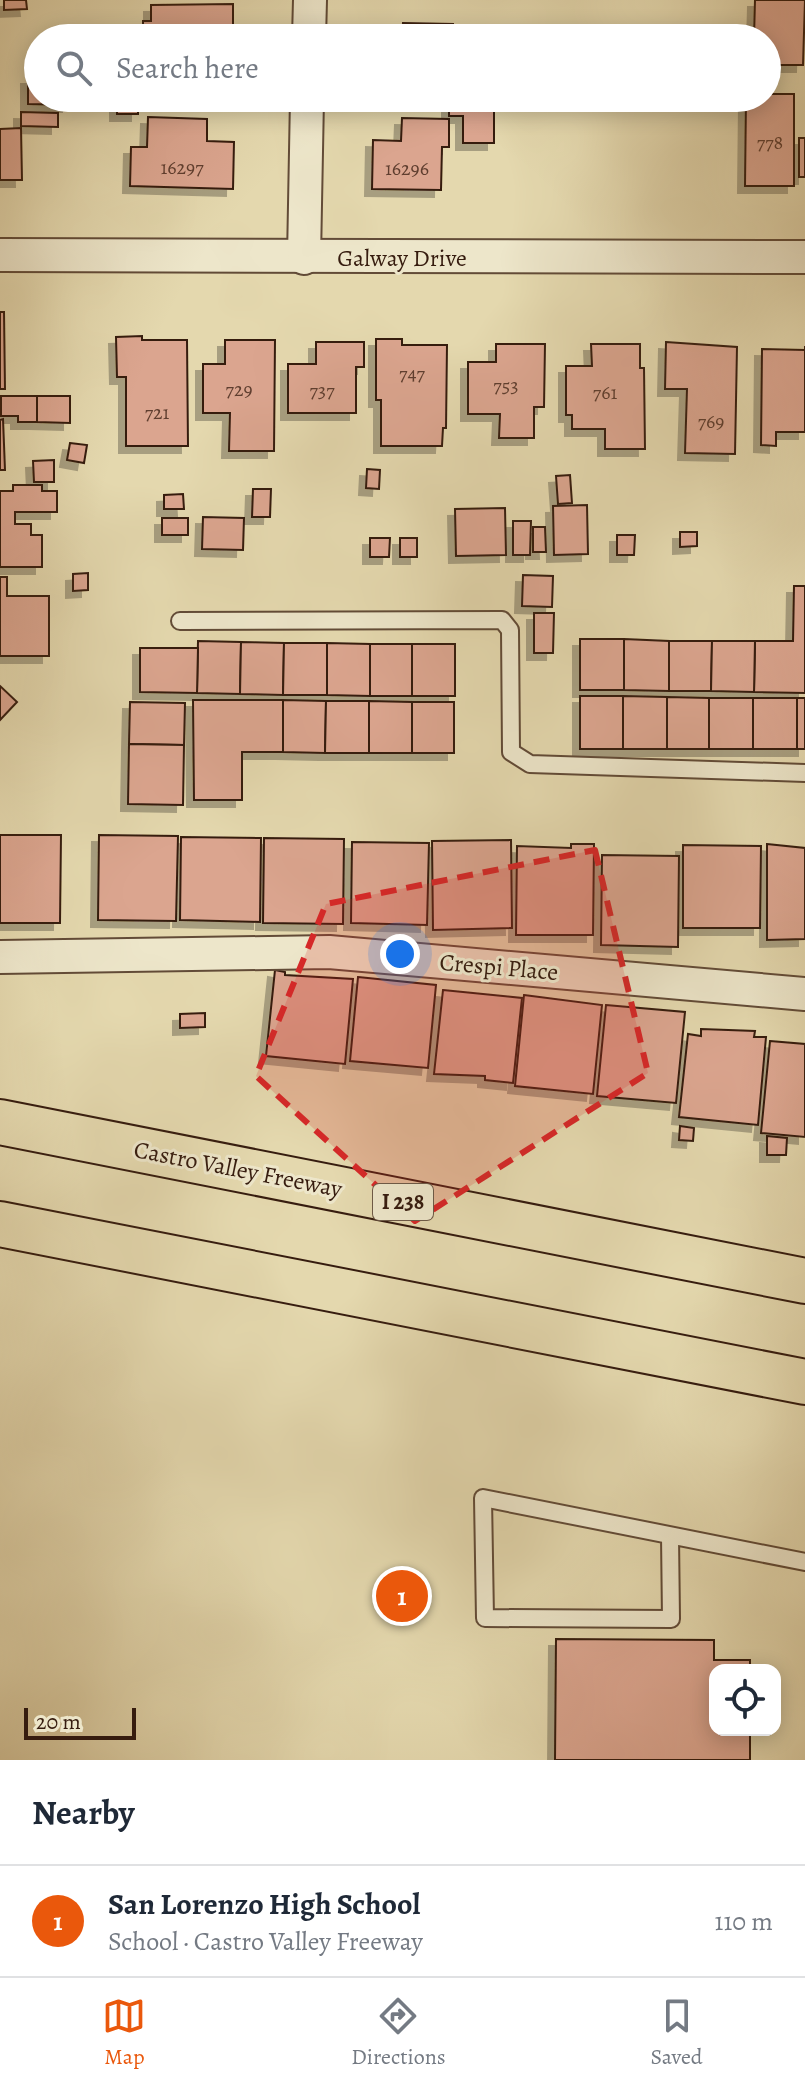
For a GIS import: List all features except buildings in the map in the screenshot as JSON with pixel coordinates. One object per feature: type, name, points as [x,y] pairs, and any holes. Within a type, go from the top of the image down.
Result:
[{"type":"highway","name":"Castro Valley Freeway","points":[[0,1122],[805,1281]]},
{"type":"highway","points":[[0,1224],[805,1382]]},
{"type":"street","points":[[309,24],[310,0]]},
{"type":"street","points":[[304,258],[307,112]]},
{"type":"street","name":"Galway Drive","points":[[0,255],[805,257]]},
{"type":"street","name":"Crespi Place","points":[[0,957],[329,952],[805,994]]},
{"type":"lane","points":[[180,621],[502,620],[510,630],[511,752],[530,764],[805,773]]},
{"type":"lane","points":[[670,1536],[671,1619],[485,1618],[483,1498],[805,1562]]},
{"type":"highlighted area","points":[[595,850],[648,1073],[415,1221],[256,1076],[326,904]]},
{"type":"place","name":"San Lorenzo High School","points":[[402,1596]]}]
